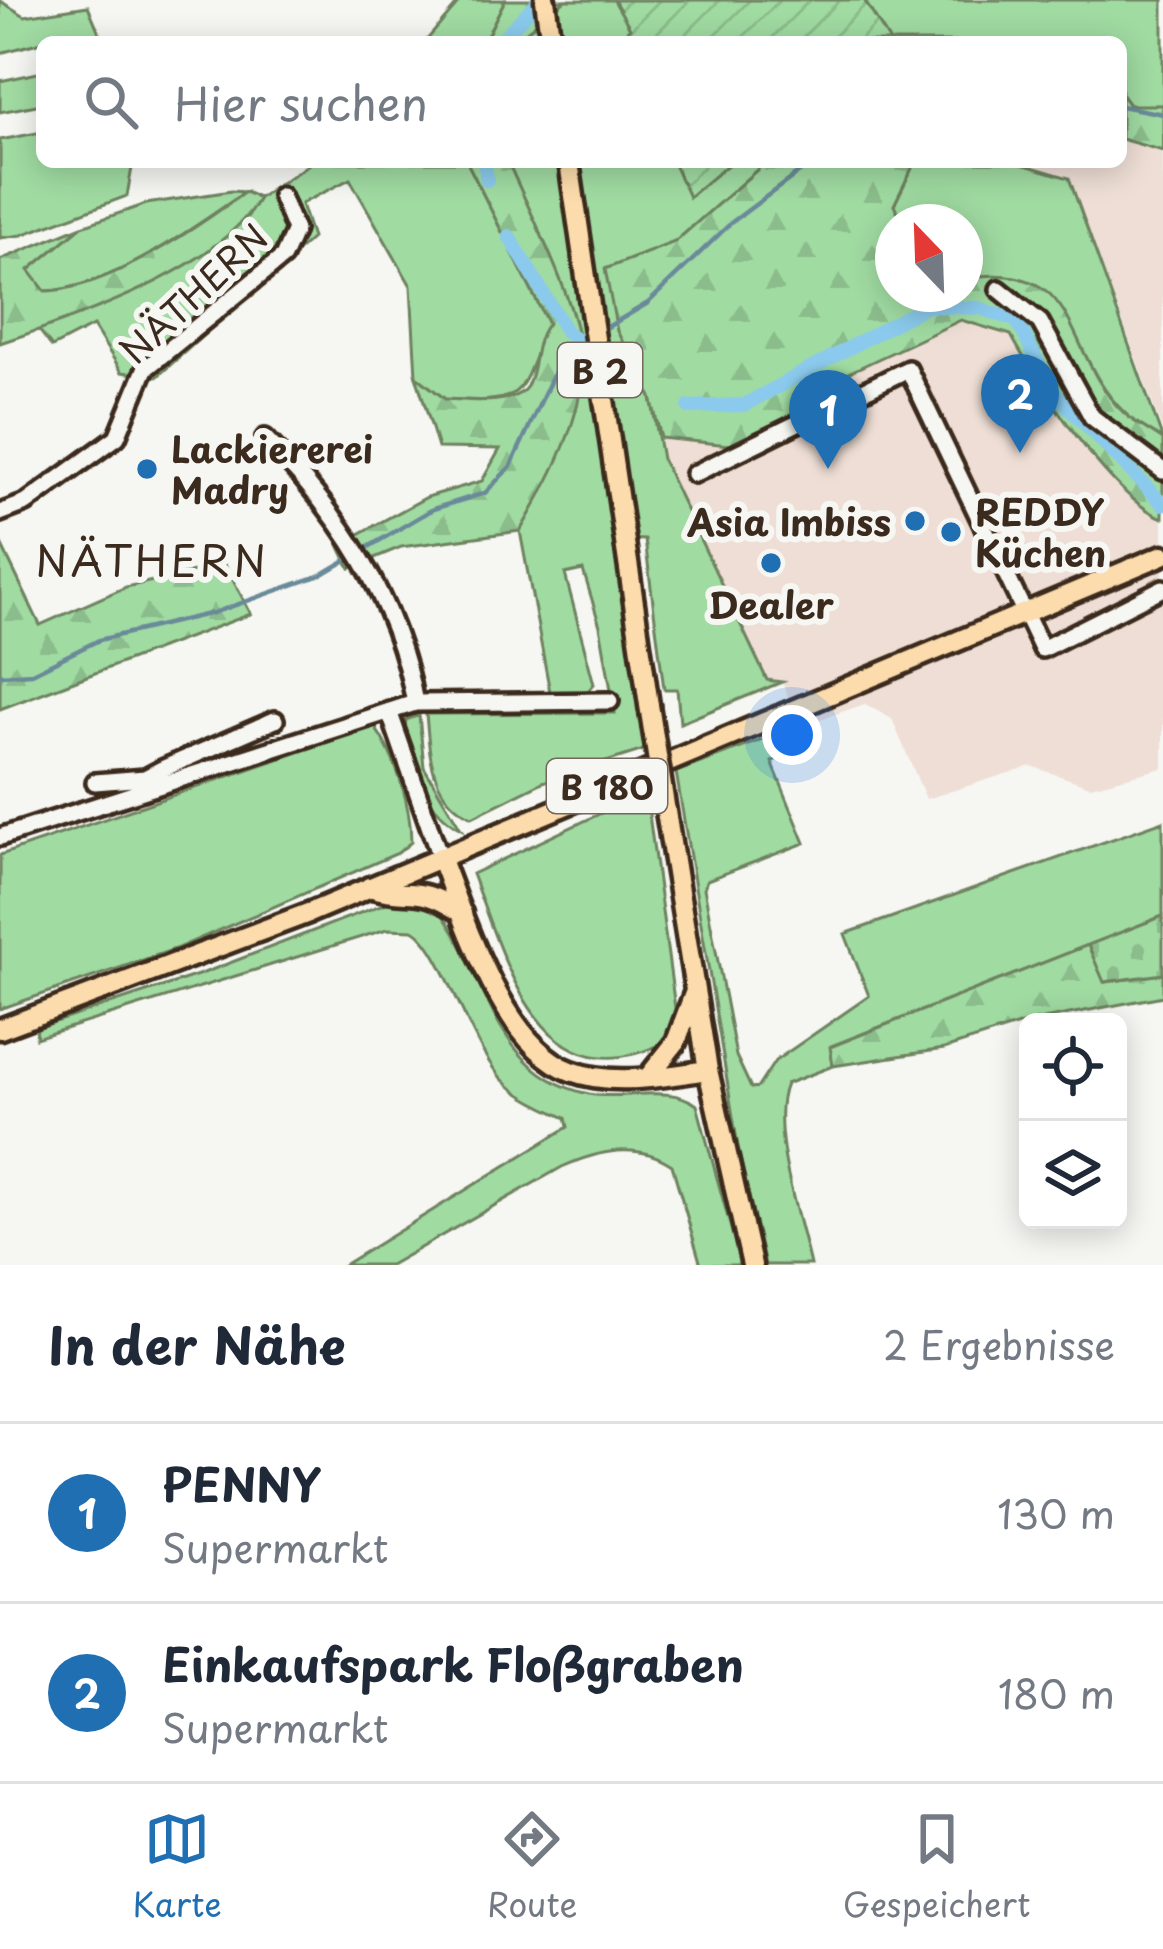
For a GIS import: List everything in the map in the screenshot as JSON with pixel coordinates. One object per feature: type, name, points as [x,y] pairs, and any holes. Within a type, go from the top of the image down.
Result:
[{"type":"main road","points":[[545,0],[550,36]]},
{"type":"main road","name":"B 2","points":[[570,168],[694,991],[752,1265]]},
{"type":"main road","name":"B 180","points":[[0,1029],[310,912],[1163,555]]},
{"type":"main road","points":[[440,856],[512,1018],[538,1051],[585,1075],[708,1070]]},
{"type":"main road","points":[[369,887],[387,893],[426,892],[462,913]]},
{"type":"main road","points":[[649,1076],[676,1042],[694,991]]},
{"type":"street","name":"NÄTHERN","points":[[0,513],[26,503],[117,436],[146,369],[274,266],[292,244],[294,220],[281,196]]},
{"type":"street","points":[[999,290],[1040,322],[1093,417],[1163,471]]},
{"type":"street","points":[[694,474],[908,369],[1042,649],[1163,588]]},
{"type":"street","points":[[266,438],[365,559],[415,703]]},
{"type":"street","points":[[0,837],[146,783],[415,703],[610,701]]},
{"type":"street","points":[[388,711],[440,856]]},
{"type":"street","points":[[94,782],[146,783],[275,720]]},
{"type":"shaded area","points":[[1127,141],[1163,151],[1163,432],[1070,178],[1036,168],[1127,168]]},
{"type":"shaded area","points":[[961,319],[1011,335],[1038,387],[1083,447],[1163,518],[1163,768],[1090,786],[1031,766],[926,799],[892,719],[865,704],[800,726],[782,682],[767,680],[661,459],[661,438],[729,445],[801,395]]},
{"type":"green space","points":[[461,0],[505,0],[487,36],[430,36]]},
{"type":"green space","points":[[505,0],[565,0],[520,36],[487,36]]},
{"type":"green space","points":[[565,0],[614,0],[630,28],[622,36],[520,36]]},
{"type":"green space","points":[[614,0],[864,0],[886,36],[622,36],[630,28]]},
{"type":"green space","points":[[864,0],[1163,0],[1163,105],[1127,103],[1127,36],[886,36]]},
{"type":"green space","points":[[0,1],[25,16],[88,6],[100,36],[36,36],[36,44],[0,53]]},
{"type":"green space","points":[[36,73],[36,105],[0,112],[0,81]]},
{"type":"green space","points":[[1127,102],[1163,105],[1163,151],[1127,141]]},
{"type":"green space","points":[[36,133],[36,168],[132,168],[127,196],[22,235],[0,238],[0,140]]},
{"type":"green space","points":[[303,168],[470,168],[548,324],[525,380],[517,390],[493,400],[445,399],[416,376],[411,286],[350,179],[301,204],[312,238],[157,377],[122,372],[93,326],[52,347],[39,330],[187,263],[248,216],[259,198]]},
{"type":"green space","points":[[470,168],[511,168],[555,266],[581,350],[575,415],[520,531],[401,547],[350,568],[339,545],[427,497],[482,481],[500,449],[438,448],[416,376],[445,399],[512,397],[527,386],[548,323]]},
{"type":"green space","points":[[511,168],[676,168],[689,196],[724,168],[759,168],[675,242],[606,269],[635,372],[651,397],[662,459],[767,680],[782,682],[680,723],[677,689],[664,689],[645,540],[617,539],[647,749],[543,782],[472,817],[447,798],[434,773],[426,714],[615,713],[600,626],[583,570],[565,574],[594,684],[587,692],[550,692],[520,531],[567,436],[582,374],[575,324]]},
{"type":"green space","points":[[676,168],[724,168],[689,197]]},
{"type":"green space","points":[[759,168],[912,168],[894,204],[875,204],[875,312],[983,312],[983,277],[1032,282],[1052,296],[1104,389],[1128,417],[1163,440],[1163,518],[1143,507],[1100,466],[1011,335],[961,320],[801,395],[804,411],[729,445],[661,438],[651,397],[617,331],[605,269],[675,242]]},
{"type":"green space","points":[[912,168],[1035,168],[1069,178],[1163,440],[1129,417],[1105,389],[1051,296],[1031,282],[983,277],[983,204],[894,204]]},
{"type":"green space","points":[[245,192],[150,255],[96,280],[45,291],[28,271],[82,226],[146,204]]},
{"type":"green space","points":[[245,192],[259,198],[240,224],[180,269],[105,305],[0,343],[0,260],[82,226],[29,270],[45,291],[69,288],[150,255]]},
{"type":"green space","points":[[0,542],[40,625],[126,587],[225,565],[251,614],[0,709]]},
{"type":"green space","points":[[419,715],[424,767],[461,829],[437,810],[412,766],[406,720]]},
{"type":"green space","points":[[374,726],[401,781],[408,812],[411,842],[398,853],[178,948],[0,1009],[0,855]]},
{"type":"green space","points":[[800,726],[813,739],[772,762],[805,843],[707,880],[704,888],[736,1056],[751,1088],[758,1087],[775,1061],[869,996],[845,934],[1163,821],[1163,916],[831,1046],[833,1066],[786,1084],[781,1102],[783,1148],[810,1265],[765,1265],[739,1153],[676,772]]},
{"type":"green space","points":[[646,792],[675,1008],[665,1042],[622,1056],[587,1055],[558,1039],[534,1014],[499,946],[472,874]]},
{"type":"green space","points":[[404,896],[437,907],[496,1018],[532,1066],[557,1083],[589,1094],[673,1095],[697,1105],[741,1265],[701,1265],[672,1165],[645,1153],[617,1151],[562,1167],[390,1265],[344,1265],[568,1127],[566,1118],[520,1094],[494,1069],[436,956],[413,930],[387,929],[36,1038],[37,1028],[201,974]]},
{"type":"green space","points":[[1163,916],[1163,974],[1104,982],[1088,945]]},
{"type":"green space","points":[[1088,945],[1105,982],[1163,974],[1163,996],[1075,1013],[1019,1013],[1019,1025],[944,1049],[833,1066],[830,1047]]},
{"type":"waterway","points":[[505,36],[539,0]]},
{"type":"waterway","points":[[1127,107],[1163,114]]},
{"type":"waterway","points":[[485,168],[487,180]]},
{"type":"waterway","points":[[599,332],[648,303],[732,222],[805,168]]},
{"type":"waterway","points":[[509,236],[566,331],[612,370]]},
{"type":"waterway","points":[[689,407],[744,405],[926,306],[979,308],[1017,321],[1053,391],[1163,504]]},
{"type":"waterway","points":[[0,675],[32,673],[99,640],[213,613],[321,575],[433,509],[485,493],[511,466],[560,360],[589,338]]},
{"type":"place","name":"Einkaufspark Floßgraben","points":[[1020,453]]},
{"type":"place","name":"Lackiererei Madry","points":[[147,469]]},
{"type":"place","name":"PENNY","points":[[828,469]]},
{"type":"place","name":"Asia Imbiss","points":[[915,521]]},
{"type":"place","name":"REDDY Küchen","points":[[951,532]]},
{"type":"place","name":"Dealer","points":[[771,563]]},
{"type":"district","name":"NÄTHERN","points":[[152,559]]}]
